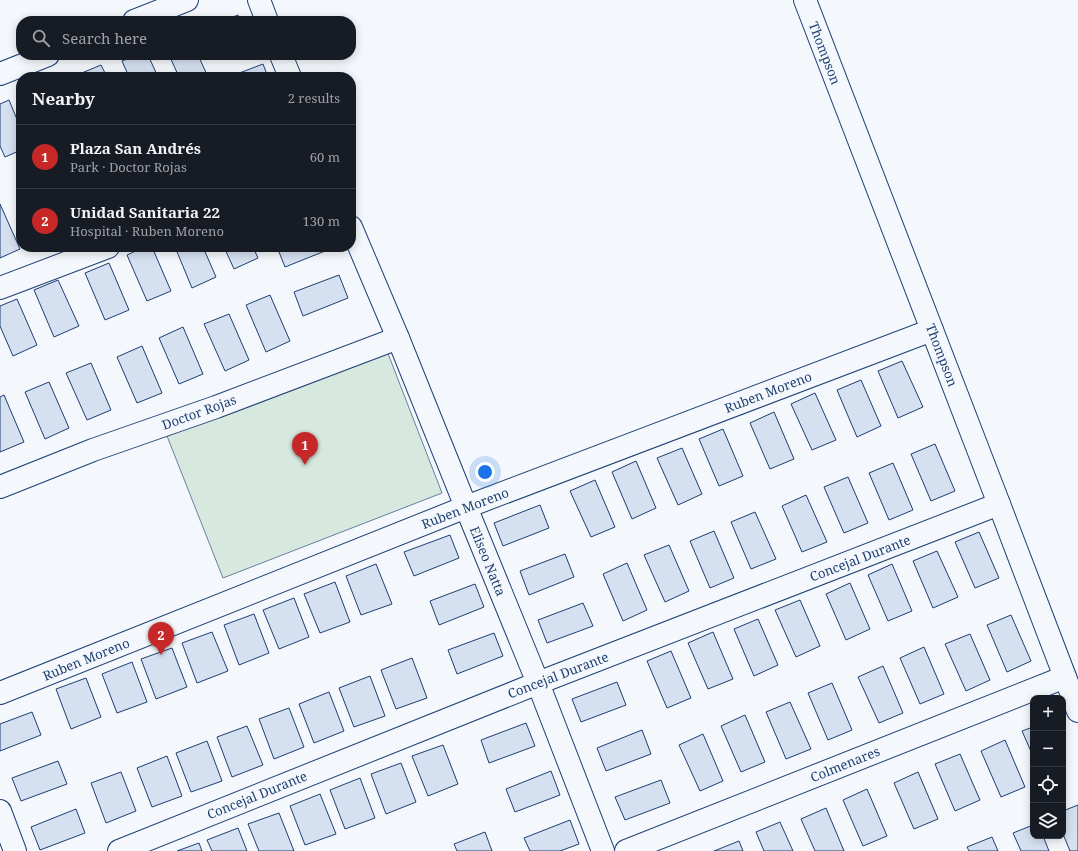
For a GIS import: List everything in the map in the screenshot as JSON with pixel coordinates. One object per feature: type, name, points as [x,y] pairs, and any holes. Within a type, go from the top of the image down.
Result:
[{"type":"street","points":[[147,16],[187,0]]},
{"type":"street","points":[[259,0],[265,16]]},
{"type":"street","name":"Thompson","points":[[805,0],[1000,504],[1078,711]]},
{"type":"street","points":[[0,74],[35,60]]},
{"type":"street","points":[[283,60],[288,72]]},
{"type":"street","name":"Eliseo Natta","points":[[356,239],[398,338],[538,683],[603,851]]},
{"type":"street","points":[[0,288],[95,252]]},
{"type":"street","name":"Ruben Moreno","points":[[0,693],[466,507],[932,330]]},
{"type":"street","name":"Doctor Rojas","points":[[0,487],[93,450],[216,407],[398,338]]},
{"type":"street","name":"Concejal Durante","points":[[119,851],[538,683],[1000,504]]},
{"type":"street","name":"Colmenares","points":[[626,851],[1065,677]]},
{"type":"street","points":[[0,811],[16,851]]},
{"type":"shaded area","points":[[387,351],[442,493],[223,578],[167,436]]},
{"type":"building","points":[[150,60],[156,72],[127,72],[122,61]]},
{"type":"building","points":[[171,60],[200,60],[206,72],[177,72]]},
{"type":"building","points":[[263,64],[266,72],[242,72]]},
{"type":"building","points":[[101,65],[104,72],[84,72]]},
{"type":"building","points":[[9,100],[16,117],[16,152],[5,157],[0,146],[0,104]]},
{"type":"building","points":[[0,204],[16,240],[16,251],[0,258]]},
{"type":"building","points":[[133,252],[154,252],[171,291],[147,301],[127,255]]},
{"type":"building","points":[[177,252],[205,252],[216,277],[192,288]]},
{"type":"building","points":[[226,252],[255,252],[258,258],[234,269]]},
{"type":"building","points":[[279,252],[322,252],[285,267]]},
{"type":"building","points":[[109,263],[129,310],[105,320],[85,273]]},
{"type":"building","points":[[339,275],[348,298],[303,316],[294,292]]},
{"type":"building","points":[[58,280],[79,326],[54,337],[34,290]]},
{"type":"building","points":[[270,295],[290,341],[266,352],[246,305]]},
{"type":"building","points":[[17,299],[37,345],[13,356],[0,326],[0,306]]},
{"type":"building","points":[[229,314],[249,360],[225,371],[204,324]]},
{"type":"building","points":[[183,327],[203,374],[179,384],[159,338]]},
{"type":"building","points":[[142,346],[162,393],[137,403],[117,357]]},
{"type":"building","points":[[902,361],[923,407],[898,418],[878,371]]},
{"type":"building","points":[[91,363],[111,410],[87,420],[66,373]]},
{"type":"building","points":[[861,380],[881,426],[857,437],[837,390]]},
{"type":"building","points":[[49,382],[69,428],[45,439],[25,392]]},
{"type":"building","points":[[815,393],[836,440],[812,450],[791,404]]},
{"type":"building","points":[[4,395],[24,442],[0,452],[0,397]]},
{"type":"building","points":[[774,412],[794,459],[770,469],[750,423]]},
{"type":"building","points":[[723,429],[743,476],[719,486],[699,439]]},
{"type":"building","points":[[935,444],[955,491],[931,501],[911,454]]},
{"type":"building","points":[[682,448],[702,494],[678,505],[657,458]]},
{"type":"building","points":[[636,461],[656,508],[632,519],[612,472]]},
{"type":"building","points":[[893,463],[913,510],[889,520],[869,473]]},
{"type":"building","points":[[848,477],[868,523],[844,533],[824,487]]},
{"type":"building","points":[[595,480],[615,527],[591,537],[570,491]]},
{"type":"building","points":[[806,495],[827,542],[802,552],[782,506]]},
{"type":"building","points":[[540,505],[549,528],[503,546],[494,523]]},
{"type":"building","points":[[755,512],[776,559],[751,569],[731,522]]},
{"type":"building","points":[[714,531],[734,578],[710,588],[690,541]]},
{"type":"building","points":[[979,532],[999,578],[975,588],[955,542]]},
{"type":"building","points":[[450,535],[459,558],[414,576],[404,552]]},
{"type":"building","points":[[669,545],[689,591],[665,602],[644,555]]},
{"type":"building","points":[[937,551],[958,597],[933,608],[913,561]]},
{"type":"building","points":[[565,554],[574,577],[529,595],[520,571]]},
{"type":"building","points":[[627,563],[647,610],[623,621],[603,574]]},
{"type":"building","points":[[376,564],[392,604],[361,615],[346,576]]},
{"type":"building","points":[[892,564],[912,611],[888,621],[868,575]]},
{"type":"building","points":[[335,582],[350,622],[320,633],[304,594]]},
{"type":"building","points":[[850,583],[870,629],[846,640],[826,594]]},
{"type":"building","points":[[475,584],[484,607],[439,625],[430,601]]},
{"type":"building","points":[[294,598],[309,637],[279,649],[263,610]]},
{"type":"building","points":[[800,600],[820,646],[796,657],[775,610]]},
{"type":"building","points":[[583,603],[593,626],[547,643],[538,620]]},
{"type":"building","points":[[254,614],[269,653],[239,665],[224,625]]},
{"type":"building","points":[[1011,615],[1031,661],[1007,672],[987,625]]},
{"type":"building","points":[[758,619],[778,665],[754,676],[734,629]]},
{"type":"building","points":[[212,632],[228,671],[197,683],[182,643]]},
{"type":"building","points":[[713,632],[733,679],[708,689],[688,643]]},
{"type":"building","points":[[494,633],[503,656],[457,674],[448,650]]},
{"type":"building","points":[[970,634],[990,680],[966,691],[945,644]]},
{"type":"building","points":[[924,647],[944,694],[920,704],[900,658]]},
{"type":"building","points":[[172,648],[187,687],[156,699],[141,659]]},
{"type":"building","points":[[671,651],[691,698],[667,708],[647,661]]},
{"type":"building","points":[[412,658],[427,698],[396,709],[381,670]]},
{"type":"building","points":[[132,662],[147,702],[117,713],[102,674]]},
{"type":"building","points":[[883,666],[903,713],[879,723],[858,677]]},
{"type":"building","points":[[370,676],[385,716],[354,727],[339,688]]},
{"type":"building","points":[[86,678],[101,717],[71,729],[56,689]]},
{"type":"building","points":[[617,682],[626,705],[581,722],[572,699]]},
{"type":"building","points":[[832,683],[852,730],[828,740],[808,693]]},
{"type":"building","points":[[329,692],[344,731],[314,743],[299,704]]},
{"type":"building","points":[[790,702],[811,749],[786,759],[766,712]]},
{"type":"building","points":[[289,708],[304,747],[274,759],[259,719]]},
{"type":"building","points":[[32,712],[41,735],[0,751],[0,724]]},
{"type":"building","points":[[745,715],[765,762],[741,772],[721,726]]},
{"type":"building","points":[[526,723],[535,746],[489,763],[481,740]]},
{"type":"building","points":[[247,726],[263,765],[232,777],[217,737]]},
{"type":"building","points":[[1030,728],[1030,749],[1022,731]]},
{"type":"building","points":[[642,730],[651,754],[606,771],[597,748]]},
{"type":"building","points":[[703,734],[723,781],[700,791],[679,745]]},
{"type":"building","points":[[1005,740],[1025,787],[1001,797],[981,751]]},
{"type":"building","points":[[207,741],[222,781],[191,792],[176,753]]},
{"type":"building","points":[[443,745],[458,784],[428,796],[412,756]]},
{"type":"building","points":[[960,754],[980,800],[955,811],[935,764]]},
{"type":"building","points":[[167,756],[182,796],[152,807],[137,768]]},
{"type":"building","points":[[58,761],[67,784],[21,801],[12,778]]},
{"type":"building","points":[[401,763],[416,802],[386,814],[371,774]]},
{"type":"building","points":[[551,771],[560,795],[515,812],[506,789]]},
{"type":"building","points":[[121,772],[136,811],[106,823],[91,783]]},
{"type":"building","points":[[918,772],[938,819],[914,829],[894,783]]},
{"type":"building","points":[[360,778],[375,818],[345,829],[330,790]]},
{"type":"building","points":[[661,780],[670,803],[625,820],[615,797]]},
{"type":"building","points":[[867,789],[887,836],[863,846],[843,800]]},
{"type":"building","points":[[320,794],[336,834],[305,845],[290,806]]},
{"type":"building","points":[[1078,805],[1078,851],[1070,851],[1065,839],[1066,810]]},
{"type":"building","points":[[826,808],[844,851],[815,851],[801,819]]},
{"type":"building","points":[[76,809],[85,833],[40,850],[31,827]]},
{"type":"building","points":[[279,813],[294,851],[259,851],[248,824]]},
{"type":"building","points":[[570,820],[579,844],[560,851],[530,851],[524,838]]},
{"type":"building","points":[[780,822],[793,851],[764,851],[756,832]]},
{"type":"building","points":[[1030,826],[1030,839],[1044,839],[1049,851],[1021,851],[1013,833]]},
{"type":"building","points":[[238,828],[247,851],[212,851],[207,840]]},
{"type":"building","points":[[485,832],[492,851],[457,851],[454,844]]},
{"type":"building","points":[[992,837],[998,851],[969,851],[967,847]]},
{"type":"building","points":[[739,841],[743,851],[714,851]]},
{"type":"building","points":[[199,843],[202,851],[177,851]]},
{"type":"place","name":"Plaza San Andrés","points":[[305,465]]},
{"type":"place","name":"Unidad Sanitaria 22","points":[[161,655]]}]
